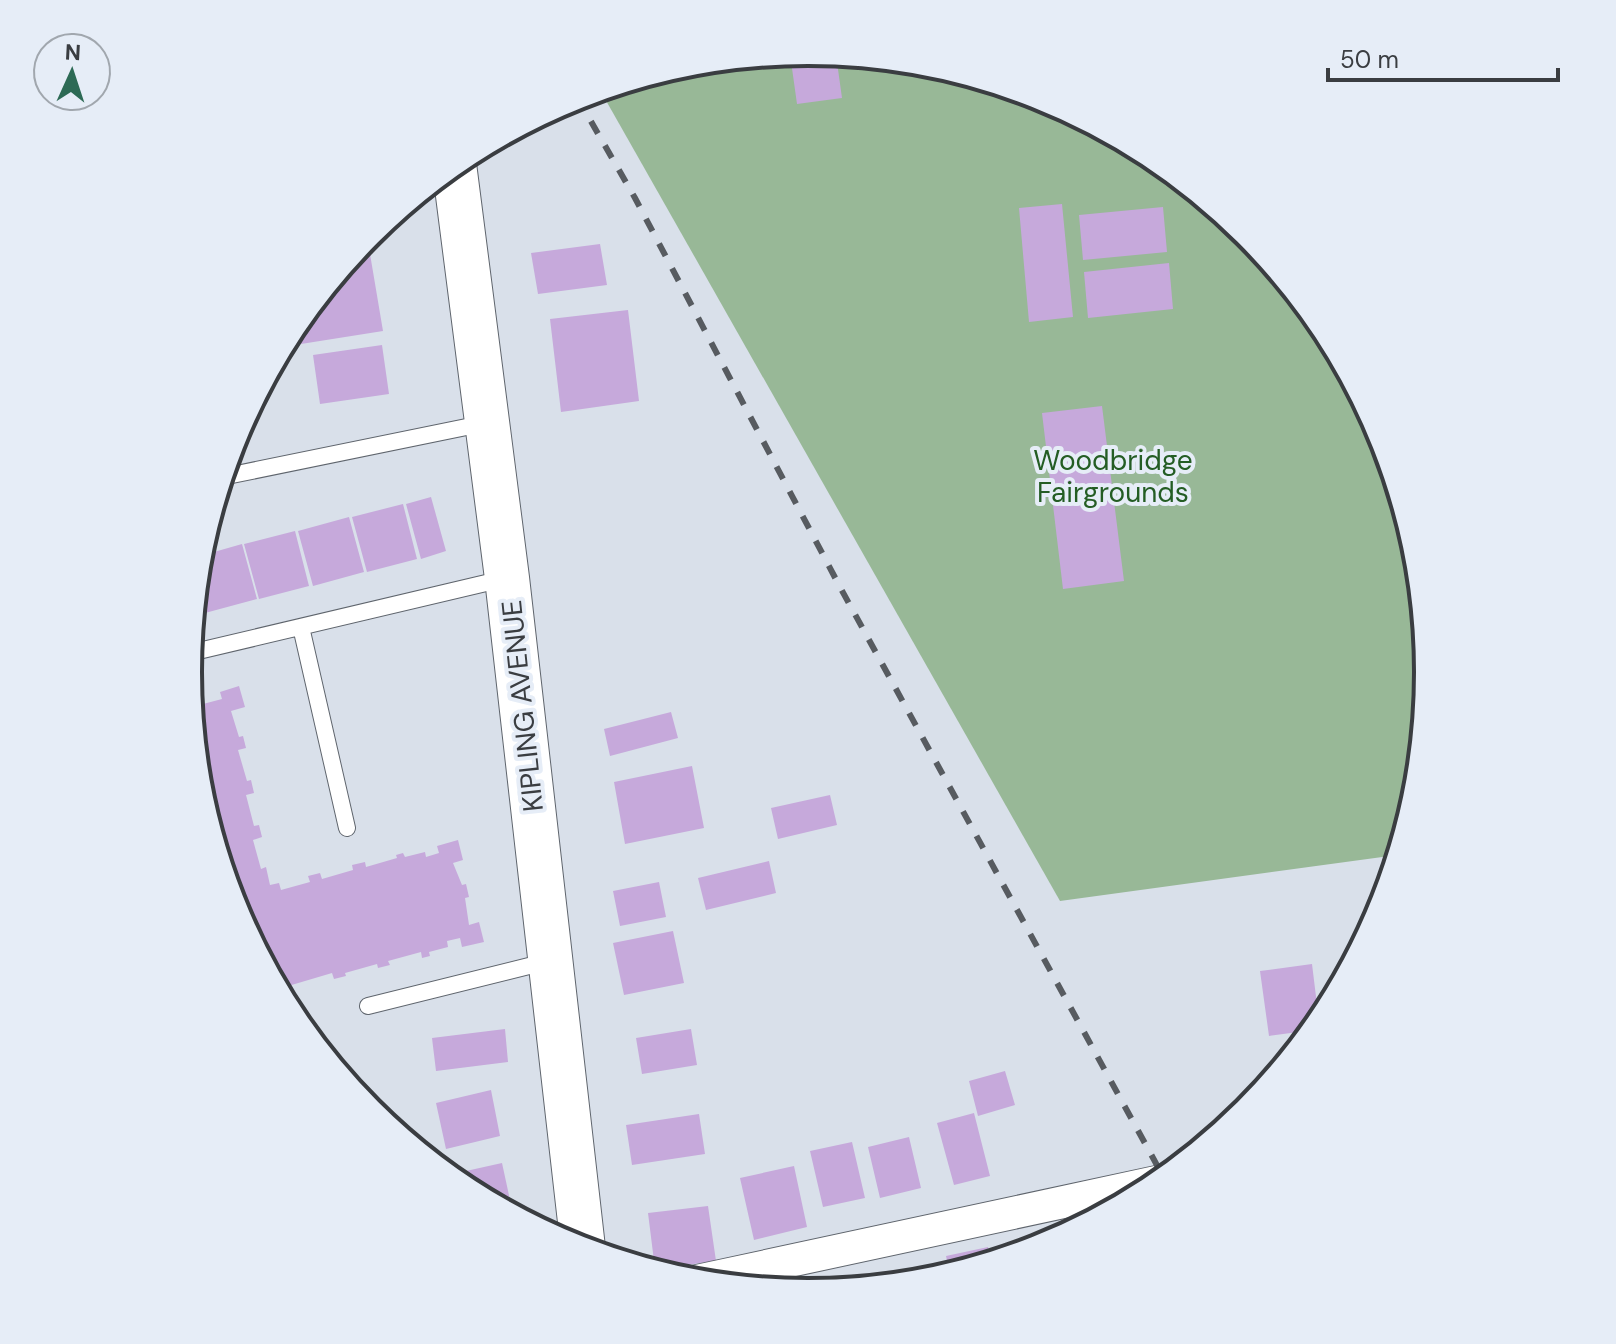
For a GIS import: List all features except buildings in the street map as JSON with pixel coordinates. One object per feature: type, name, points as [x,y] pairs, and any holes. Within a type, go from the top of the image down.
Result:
[{"type":"street","name":"KIPLING AVENUE","points":[[456,179],[507,578],[581,1234]]},
{"type":"street","points":[[732,1273],[1124,1189]]},
{"type":"lane","points":[[235,474],[488,423]]},
{"type":"lane","points":[[203,650],[507,578]]},
{"type":"lane","points":[[301,627],[347,828]]},
{"type":"lane","points":[[368,1006],[551,961]]},
{"type":"green space","name":"Woodbridge Fairgrounds","points":[[808,66],[887,71],[1003,98],[1076,128],[1111,147],[1145,168],[1208,216],[1264,272],[1312,335],[1333,369],[1352,404],[1382,477],[1409,593],[1413,632],[1413,712],[1402,790],[1385,857],[1060,901],[606,101],[651,87],[729,71]]},
{"type":"railway","points":[[584,109],[635,198],[840,587],[1158,1167]]}]
